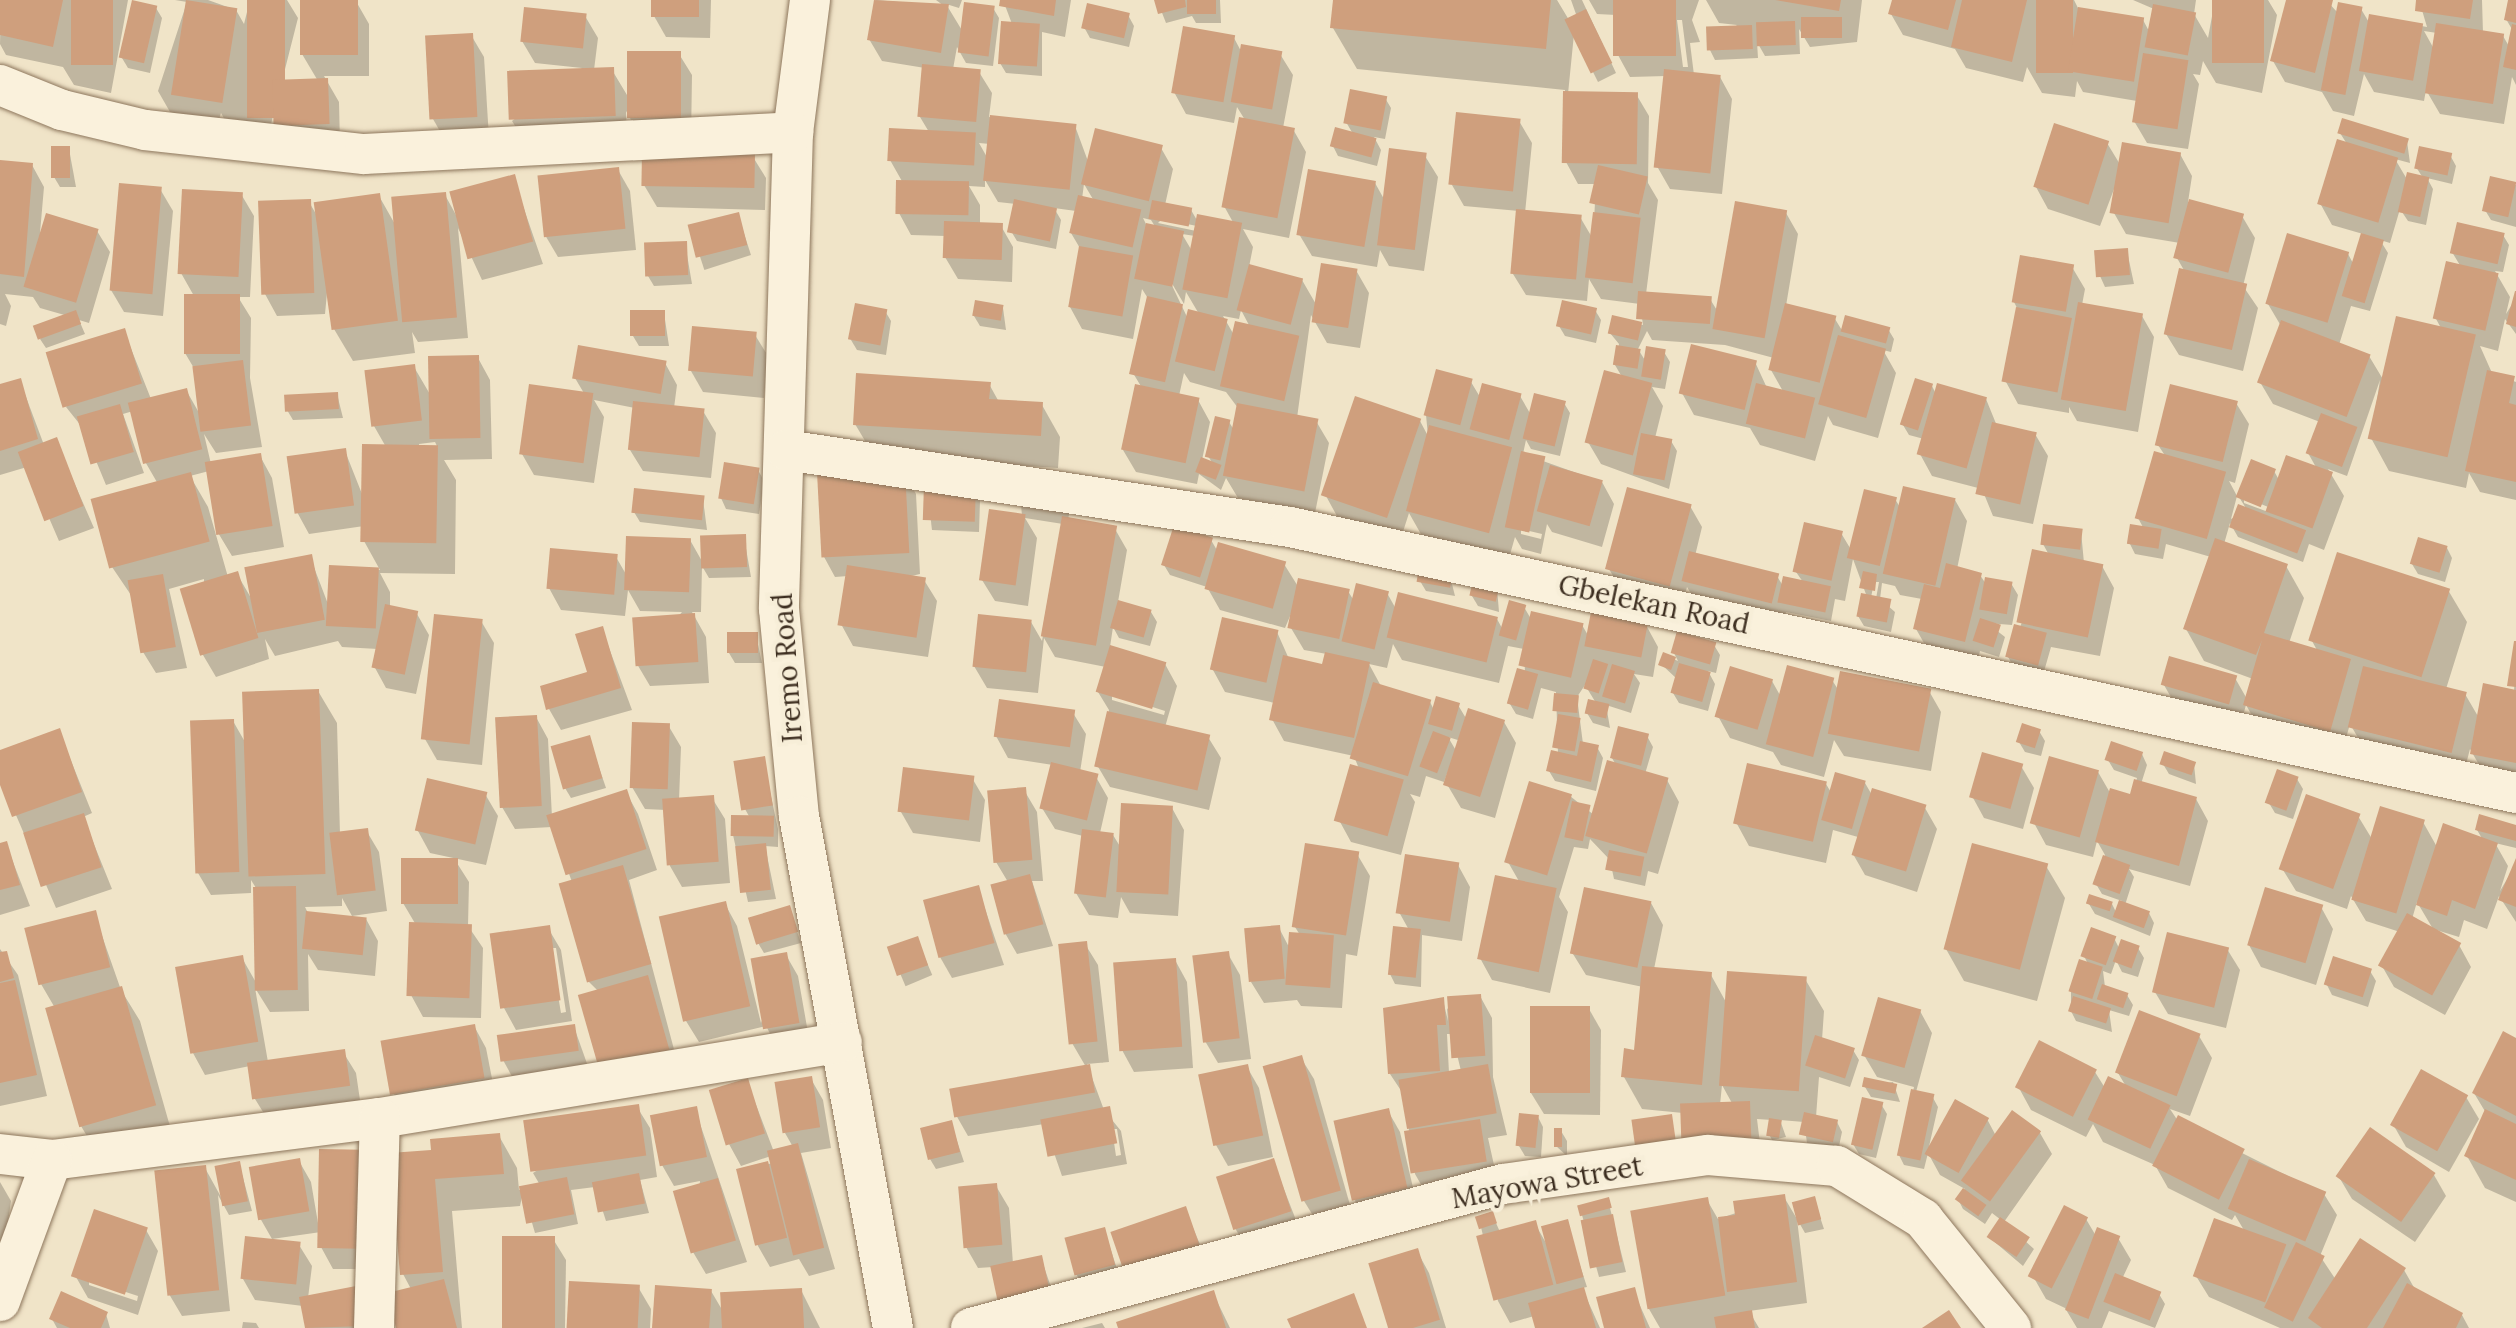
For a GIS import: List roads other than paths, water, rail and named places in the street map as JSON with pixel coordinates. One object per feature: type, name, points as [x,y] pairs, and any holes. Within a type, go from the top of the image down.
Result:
[{"type":"street","name":"Iremo Road","points":[[810,0],[793,132],[781,628],[799,816],[892,1328]]},
{"type":"street","points":[[0,85],[62,110],[145,130],[364,154],[793,132]]},
{"type":"street","name":"Gbelekan Road","points":[[786,450],[1290,527],[2516,793]]},
{"type":"street","points":[[0,1154],[52,1160],[380,1118],[842,1042]]},
{"type":"street","points":[[374,1328],[380,1118]]},
{"type":"street","name":"Mayowa Street","points":[[971,1328],[1503,1184],[1708,1156],[1838,1166],[1922,1219],[2011,1328]]},
{"type":"street","points":[[0,1301],[52,1160]]}]
